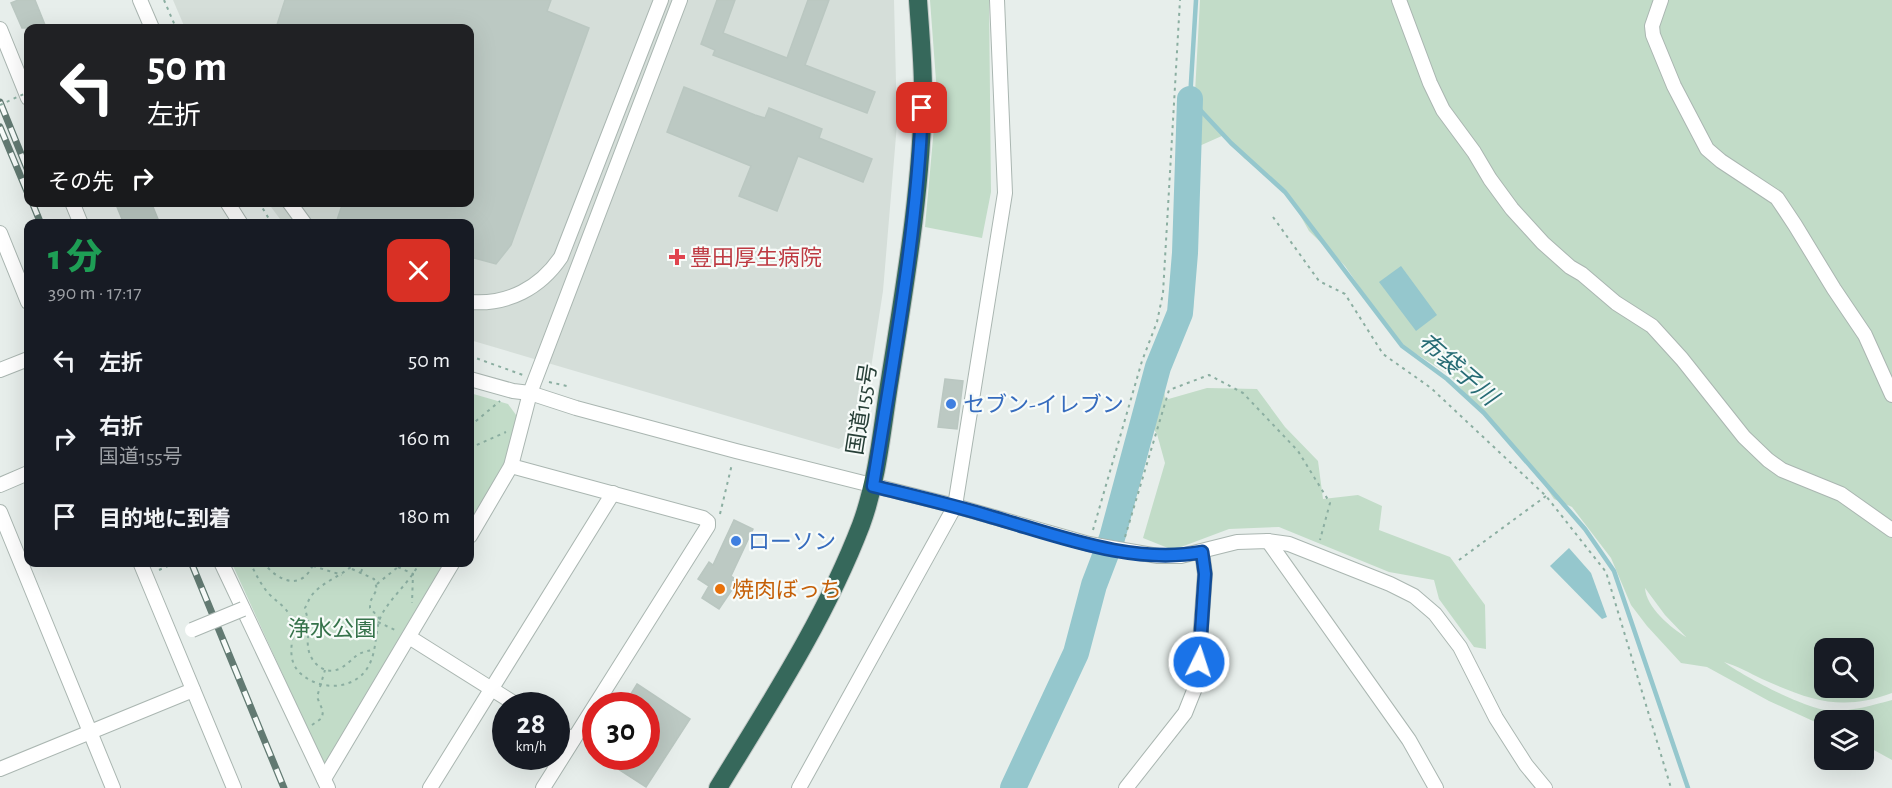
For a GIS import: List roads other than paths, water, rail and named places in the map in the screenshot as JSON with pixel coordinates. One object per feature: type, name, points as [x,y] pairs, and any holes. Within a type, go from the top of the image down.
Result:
[{"type":"highway","name":"国道155号","points":[[718,788],[786,679],[842,570],[861,524],[873,486],[904,293],[920,163],[923,89],[918,0]]},
{"type":"street","points":[[140,0],[150,24]]},
{"type":"street","points":[[474,302],[507,299],[528,290],[546,277],[561,257],[661,0]]},
{"type":"street","points":[[474,529],[511,466],[533,386],[680,0]]},
{"type":"street","points":[[799,788],[955,506],[1005,193],[997,0]]},
{"type":"street","points":[[1399,0],[1430,83],[1443,110],[1512,209],[1543,243],[1616,303],[1652,326],[1682,359],[1744,437],[1768,460],[1782,470],[1842,494],[1892,530]]},
{"type":"street","points":[[1661,0],[1652,26],[1653,35],[1674,86],[1707,149],[1720,161],[1777,198],[1865,335],[1892,395]]},
{"type":"street","points":[[0,29],[24,89]]},
{"type":"street","points":[[0,233],[24,292]]},
{"type":"street","points":[[0,370],[24,361]]},
{"type":"street","points":[[474,380],[513,390],[533,386],[576,408],[955,506],[1089,544],[1158,556],[1181,556],[1237,542],[1268,541],[1289,544],[1390,584],[1414,596],[1435,614],[1460,647],[1508,737],[1526,765],[1545,788]]},
{"type":"street","points":[[511,466],[703,518],[708,522],[707,530],[543,788]]},
{"type":"street","points":[[0,485],[24,475]]},
{"type":"street","points":[[430,788],[490,688],[613,494]]},
{"type":"street","points":[[0,512],[113,788]]},
{"type":"street","points":[[1268,541],[1409,740],[1436,788]]},
{"type":"street","points":[[1126,788],[1185,713],[1197,683],[1205,574],[1202,552]]},
{"type":"street","points":[[142,567],[234,788]]},
{"type":"street","points":[[223,567],[326,784]]},
{"type":"street","points":[[326,784],[450,567]]},
{"type":"street","points":[[172,638],[243,609]]},
{"type":"street","points":[[409,637],[496,692]]},
{"type":"street","points":[[0,769],[193,690]]},
{"type":"water","points":[[1401,266],[1437,315],[1416,331],[1379,282]]},
{"type":"water","points":[[1569,548],[1591,573],[1607,617],[1602,619],[1550,566]]},
{"type":"waterway","name":"布袋子川","points":[[1196,0],[1190,99],[1231,143],[1285,192],[1402,346],[1447,379],[1484,413],[1585,529],[1614,571],[1688,788]]},
{"type":"waterway","points":[[1013,788],[1076,653],[1094,585],[1112,538],[1158,367],[1180,313],[1185,253],[1190,99]]},
{"type":"railway","points":[[0,102],[24,161]]},
{"type":"railway","points":[[0,127],[24,184]]},
{"type":"railway","points":[[34,207],[39,219]]},
{"type":"railway","points":[[193,567],[284,788]]},
{"type":"place","name":"豊田厚生病院","points":[[677,257]]},
{"type":"place","name":"セブン-イレブン","points":[[951,404]]},
{"type":"place","name":"ローソン","points":[[736,541]]},
{"type":"place","name":"焼肉ぼっち","points":[[720,589]]},
{"type":"park label","name":"浄水公園","points":[[332,628]]}]
